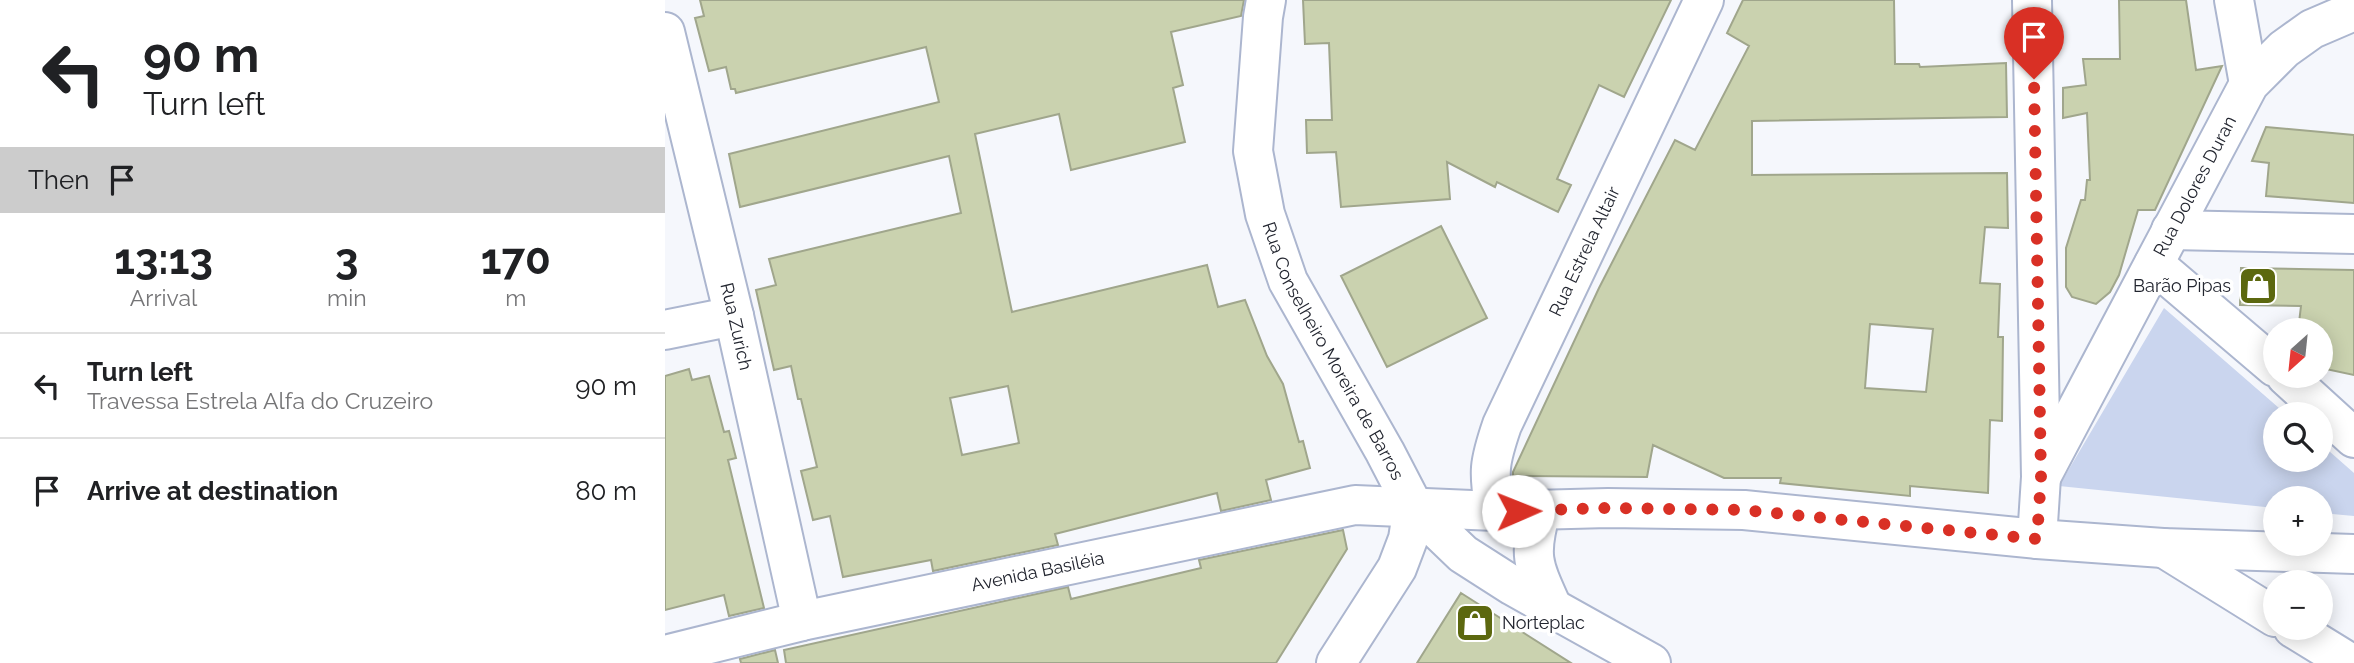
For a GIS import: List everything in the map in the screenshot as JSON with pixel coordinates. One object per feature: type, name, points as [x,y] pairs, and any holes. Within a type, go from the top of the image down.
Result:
[{"type":"street","name":"Rua Estrela Altair","points":[[1495,510],[1490,480],[1491,457],[1502,425],[1704,0]]},
{"type":"street","points":[[2032,0],[2041,477],[2037,539]]},
{"type":"street","points":[[2234,0],[2249,84]]},
{"type":"street","name":"Rua Conselheiro Moreira de Barros","points":[[1263,6],[1253,151],[1265,214],[1289,281],[1413,506],[1463,554],[1650,663]]},
{"type":"street","name":"Rua Dolores Duran","points":[[2041,477],[2249,84],[2284,49],[2312,29],[2354,11]]},
{"type":"street","name":"Rua Zurich","points":[[665,33],[734,316],[802,621]]},
{"type":"street","points":[[2171,230],[2354,234]]},
{"type":"street","points":[[2154,264],[2263,357]]},
{"type":"street","points":[[665,330],[734,316]]},
{"type":"street","points":[[2299,388],[2354,438]]},
{"type":"street","name":"Avenida Basiléia","points":[[665,655],[802,621],[1355,505],[1541,511],[1608,508],[1744,510],[2037,539],[2163,548],[2354,554]]},
{"type":"street","points":[[1336,663],[1397,568],[1408,539],[1413,506]]},
{"type":"street","points":[[1541,511],[1533,537],[1534,567],[1552,607]]},
{"type":"street","points":[[2163,548],[2263,610]]},
{"type":"street","points":[[2313,640],[2350,663]]},
{"type":"shaded area","points":[[2164,308],[2272,402],[2263,402],[2263,472],[2333,472],[2333,455],[2354,473],[2354,516],[2333,514],[2333,486],[2263,486],[2263,507],[2059,486]]},
{"type":"building","points":[[700,0],[1244,0],[1241,16],[1171,32],[1183,85],[1173,88],[1185,142],[1071,170],[1059,114],[975,134],[1012,312],[1207,265],[1218,307],[1245,300],[1267,356],[1283,384],[1299,442],[1303,441],[1310,468],[1266,480],[1271,500],[1221,511],[1217,493],[1055,534],[1058,545],[933,571],[931,560],[843,577],[830,516],[813,520],[801,471],[817,467],[801,399],[798,399],[791,366],[774,370],[756,290],[776,285],[769,259],[961,213],[949,156],[740,207],[729,154],[939,102],[926,47],[736,93],[735,89],[731,89],[726,67],[709,71],[695,18],[704,16]],"holes":[[[1008,386],[1019,443],[962,455],[950,398]]]},
{"type":"building","points":[[1303,0],[1671,0],[1624,97],[1599,85],[1557,179],[1571,185],[1558,212],[1497,182],[1495,187],[1447,162],[1450,199],[1341,207],[1336,152],[1307,153],[1306,120],[1332,120],[1329,43],[1305,44]]},
{"type":"building","points":[[1743,0],[1894,0],[1895,64],[1919,64],[1920,67],[2006,63],[2007,117],[1752,121],[1752,175],[2007,173],[2008,228],[1985,227],[1980,283],[2000,284],[1998,337],[2003,337],[2002,421],[1990,420],[1988,493],[1910,486],[1910,496],[1780,483],[1781,478],[1724,478],[1653,445],[1647,477],[1513,476],[1599,288],[1675,140],[1695,150],[1749,46],[1727,33]],"holes":[[[1870,324],[1933,329],[1926,392],[1865,388]]]},
{"type":"building","points":[[2119,0],[2186,0],[2196,70],[2222,66],[2155,210],[2138,210],[2119,275],[2110,292],[2096,304],[2072,297],[2066,287],[2066,248],[2081,200],[2085,200],[2087,180],[2090,180],[2087,113],[2063,118],[2063,88],[2086,85],[2083,59],[2120,59]]},
{"type":"building","points":[[2266,127],[2354,135],[2354,203],[2266,196],[2269,163],[2252,161]]},
{"type":"building","points":[[1441,226],[1487,318],[1387,367],[1341,276]]},
{"type":"building","points":[[2241,268],[2354,270],[2354,375],[2333,371],[2333,318],[2300,318],[2301,306],[2240,305]]},
{"type":"building","points":[[689,369],[692,380],[709,376],[724,432],[729,431],[736,458],[728,460],[764,608],[729,616],[724,595],[665,610],[665,376]]},
{"type":"building","points":[[1343,530],[1347,549],[1276,663],[786,663],[784,650],[1068,587],[1071,599],[1201,568],[1199,560]]},
{"type":"building","name":"Norteplac","points":[[1461,593],[1571,663],[1417,663]]},
{"type":"building","points":[[775,650],[778,663],[741,663],[740,659]]},
{"type":"place","name":"Barão Pipas","points":[[2258,286]]},
{"type":"place","name":"Norteplac","points":[[1475,623]]},
{"type":"route","points":[[1518,511],[1608,508],[1744,510],[2037,539],[2041,477],[2034,79]]}]
